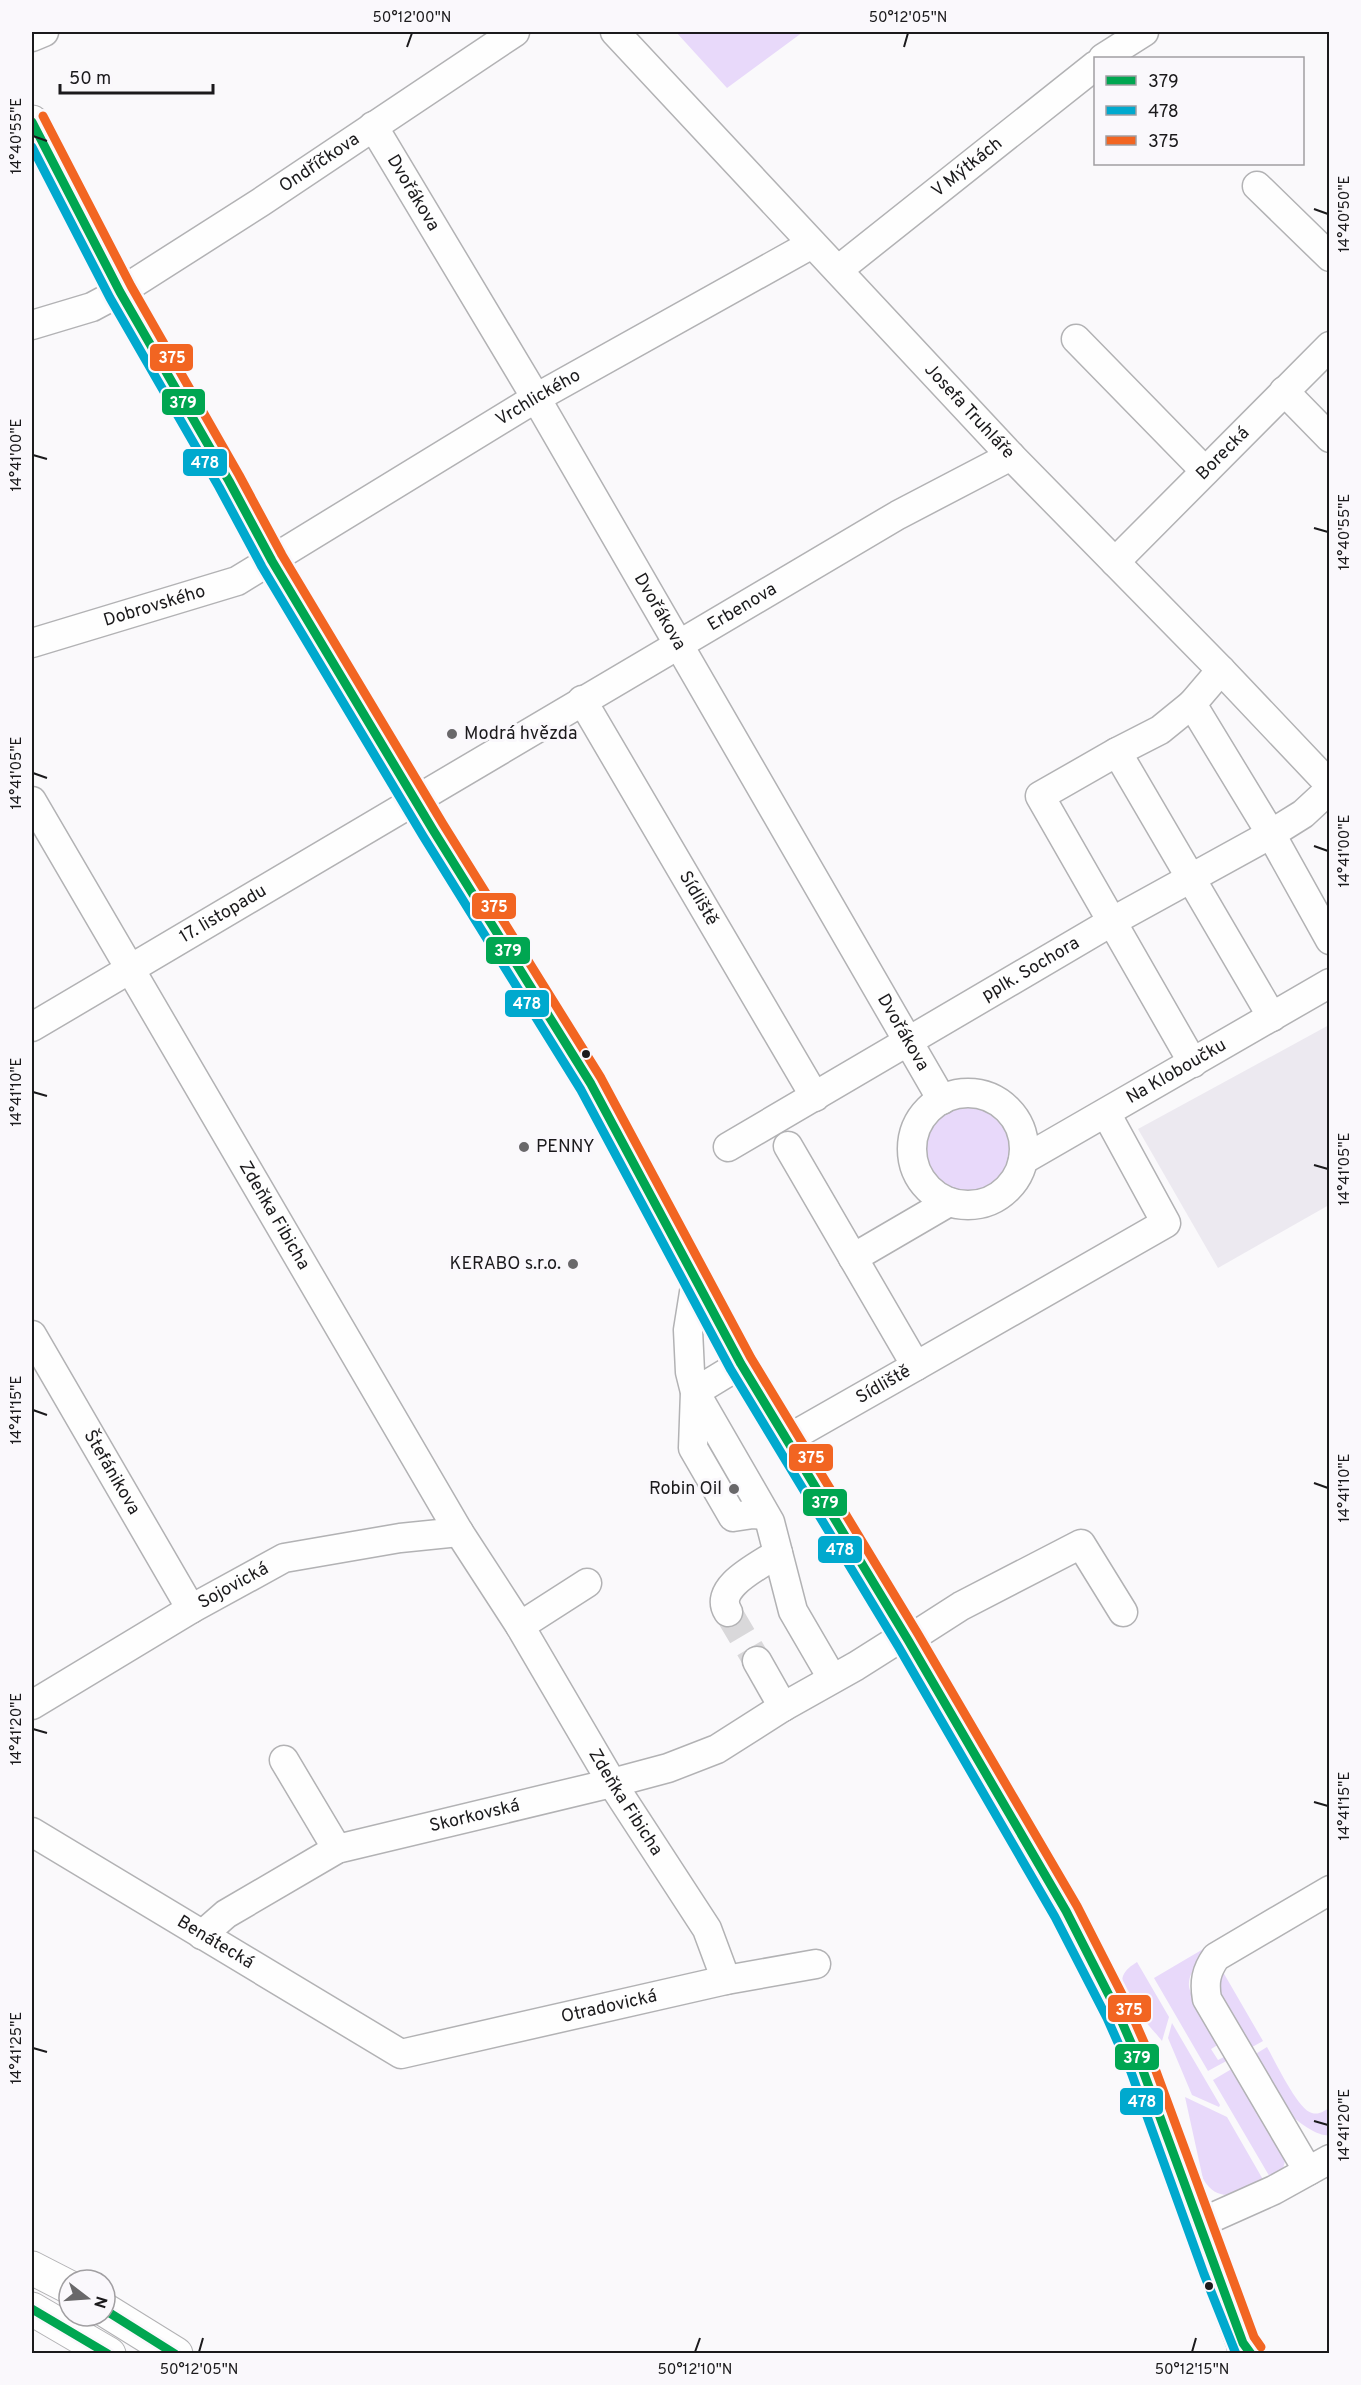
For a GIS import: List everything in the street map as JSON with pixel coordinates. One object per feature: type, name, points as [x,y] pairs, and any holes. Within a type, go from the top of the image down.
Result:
[{"type":"main road","points":[[32,122],[120,292],[229,481],[272,561],[414,800],[591,1084],[741,1364],[906,1638],[1066,1911],[1118,2013],[1156,2106],[1246,2350]]},
{"type":"main road","points":[[32,2268],[57,2282]]},
{"type":"main road","points":[[32,2309],[109,2354]]},
{"type":"main road","points":[[117,2317],[176,2354]]},
{"type":"street","points":[[32,37],[44,32]]},
{"type":"street","name":"Ondříčkova","points":[[32,325],[92,307],[120,292],[261,202],[515,32]]},
{"type":"street","name":"Josefa Truhláře","points":[[615,32],[1011,456],[1221,670],[1325,772]]},
{"type":"street","points":[[1105,57],[1144,32]]},
{"type":"street","name":"V Mýtkách","points":[[838,270],[1094,66]]},
{"type":"street","name":"Dvořákova","points":[[373,126],[536,398],[942,1100]]},
{"type":"street","points":[[1257,186],[1329,257]]},
{"type":"street","name":"Vrchlického","points":[[272,561],[536,398],[812,244]]},
{"type":"street","points":[[1077,339],[1204,471]]},
{"type":"street","name":"Borecká","points":[[1115,562],[1329,346]]},
{"type":"street","points":[[1284,391],[1329,438]]},
{"type":"street","name":"Erbenova","points":[[414,800],[898,515],[1011,456]]},
{"type":"street","name":"Dobrovského","points":[[32,643],[237,581],[272,561]]},
{"type":"street","points":[[1193,1063],[1041,796],[1160,730],[1192,704],[1221,670]]},
{"type":"street","name":"Sídliště","points":[[582,700],[815,1097]]},
{"type":"street","points":[[1192,704],[1270,834],[1329,940]]},
{"type":"street","points":[[1117,752],[1272,1017]]},
{"type":"street","name":"pplk. Sochora","points":[[728,1146],[1113,921],[1192,879],[1303,814],[1325,772]]},
{"type":"street","name":"17. listopadu","points":[[32,1027],[414,800]]},
{"type":"street","name":"Zdeňka Fibicha","points":[[32,801],[459,1532],[520,1626],[612,1783],[707,1929],[726,1980]]},
{"type":"street","name":"Na Kloboučku","points":[[1023,1160],[1329,983]]},
{"type":"street","points":[[964,1094],[986,1096],[1006,1108],[1019,1126],[1024,1149],[1023,1160],[1017,1177],[1010,1187],[990,1201],[966,1205],[949,1202],[930,1190],[917,1170],[914,1159],[914,1136],[924,1115],[942,1100],[964,1094]]},
{"type":"street","points":[[916,1365],[1166,1223],[1106,1113]]},
{"type":"street","name":"Sídliště","points":[[786,1440],[916,1365],[788,1146]]},
{"type":"street","points":[[853,1258],[949,1202]]},
{"type":"street","points":[[696,1280],[688,1330],[694,1411],[754,1515],[770,1522],[793,1611],[832,1678]]},
{"type":"street","name":"Štefánikova","points":[[32,1335],[191,1609]]},
{"type":"street","points":[[694,1411],[741,1364]]},
{"type":"street","points":[[694,1411],[754,1515]]},
{"type":"street","name":"Sojovická","points":[[32,1705],[191,1609],[284,1557],[399,1538],[459,1532]]},
{"type":"street","name":"Skorkovská","points":[[202,1935],[226,1914],[337,1850],[612,1783],[668,1768],[717,1749],[832,1678],[961,1606],[1081,1544],[1122,1612]]},
{"type":"street","points":[[728,1612],[724,1606],[725,1592],[733,1583],[778,1553]]},
{"type":"street","points":[[520,1626],[587,1583]]},
{"type":"street","points":[[757,1661],[783,1707]]},
{"type":"street","points":[[284,1760],[337,1850]]},
{"type":"street","name":"Benátecká","points":[[32,1832],[401,2054]]},
{"type":"street","points":[[1198,2224],[1238,2208],[1319,2165],[1207,1999],[1205,1984],[1208,1968],[1216,1957],[1329,1890]]},
{"type":"street","name":"Otradovická","points":[[401,2054],[726,1980],[816,1964]]},
{"type":"shaded area","points":[[676,32],[803,32],[727,88]]},
{"type":"shaded area","points":[[1329,1025],[1329,1205],[1218,1268],[1138,1129]]},
{"type":"shaded area","points":[[969,1103],[987,1106],[1002,1116],[1012,1131],[1015,1149],[1012,1167],[1002,1182],[987,1192],[969,1195],[951,1192],[936,1182],[926,1167],[923,1149],[926,1131],[936,1116],[951,1106]]},
{"type":"shaded area","points":[[1329,1875],[1329,1881],[1197,1963],[1189,1979],[1190,1991],[1221,2043],[1211,2049],[1218,2060],[1228,2055],[1230,2059],[1208,2071],[1154,1978]]},
{"type":"shaded area","points":[[1137,1962],[1169,2017],[1162,2041],[1136,2010],[1125,1991],[1123,1976]]},
{"type":"shaded area","points":[[1223,1972],[1263,2041],[1245,2051],[1216,1987]]},
{"type":"shaded area","points":[[1172,2023],[1220,2105],[1219,2107],[1192,2095],[1168,2038]]},
{"type":"shaded area","points":[[1267,2047],[1306,2110],[1317,2113],[1329,2108],[1329,2135],[1306,2127],[1285,2110],[1275,2098],[1249,2058]]},
{"type":"shaded area","points":[[1235,2067],[1286,2157],[1282,2173],[1271,2179],[1213,2080]]},
{"type":"shaded area","points":[[1185,2097],[1227,2117],[1265,2183],[1240,2193],[1224,2195],[1210,2188],[1203,2179]]},
{"type":"tunnel","points":[[728,1612],[757,1661]]},
{"type":"transit line","name":"375","points":[[43,116],[131,286],[282,555],[443,824],[601,1078],[751,1358],[918,1634],[1077,1906],[1129,2008],[1153,2063],[1254,2337],[1261,2347]]},
{"type":"transit line","name":"379","points":[[32,122],[120,292],[229,481],[272,561],[433,830],[591,1084],[741,1364],[908,1640],[1066,1911],[1118,2013],[1142,2068],[1243,2343],[1251,2354]]},
{"type":"transit line","name":"478","points":[[32,147],[110,298],[219,487],[262,567],[423,836],[581,1090],[731,1370],[898,1646],[1055,1917],[1107,2018],[1131,2072],[1204,2274],[1236,2354]]},
{"type":"transit line","name":"379","points":[[32,2309],[108,2354]]},
{"type":"transit line","name":"379","points":[[117,2318],[175,2354]]},
{"type":"place","name":"Modrá hvězda","points":[[452,734]]},
{"type":"place","name":"PENNY","points":[[524,1147]]},
{"type":"place","name":"KERABO s.r.o.","points":[[573,1264]]},
{"type":"place","name":"Robin Oil","points":[[734,1489]]}]
